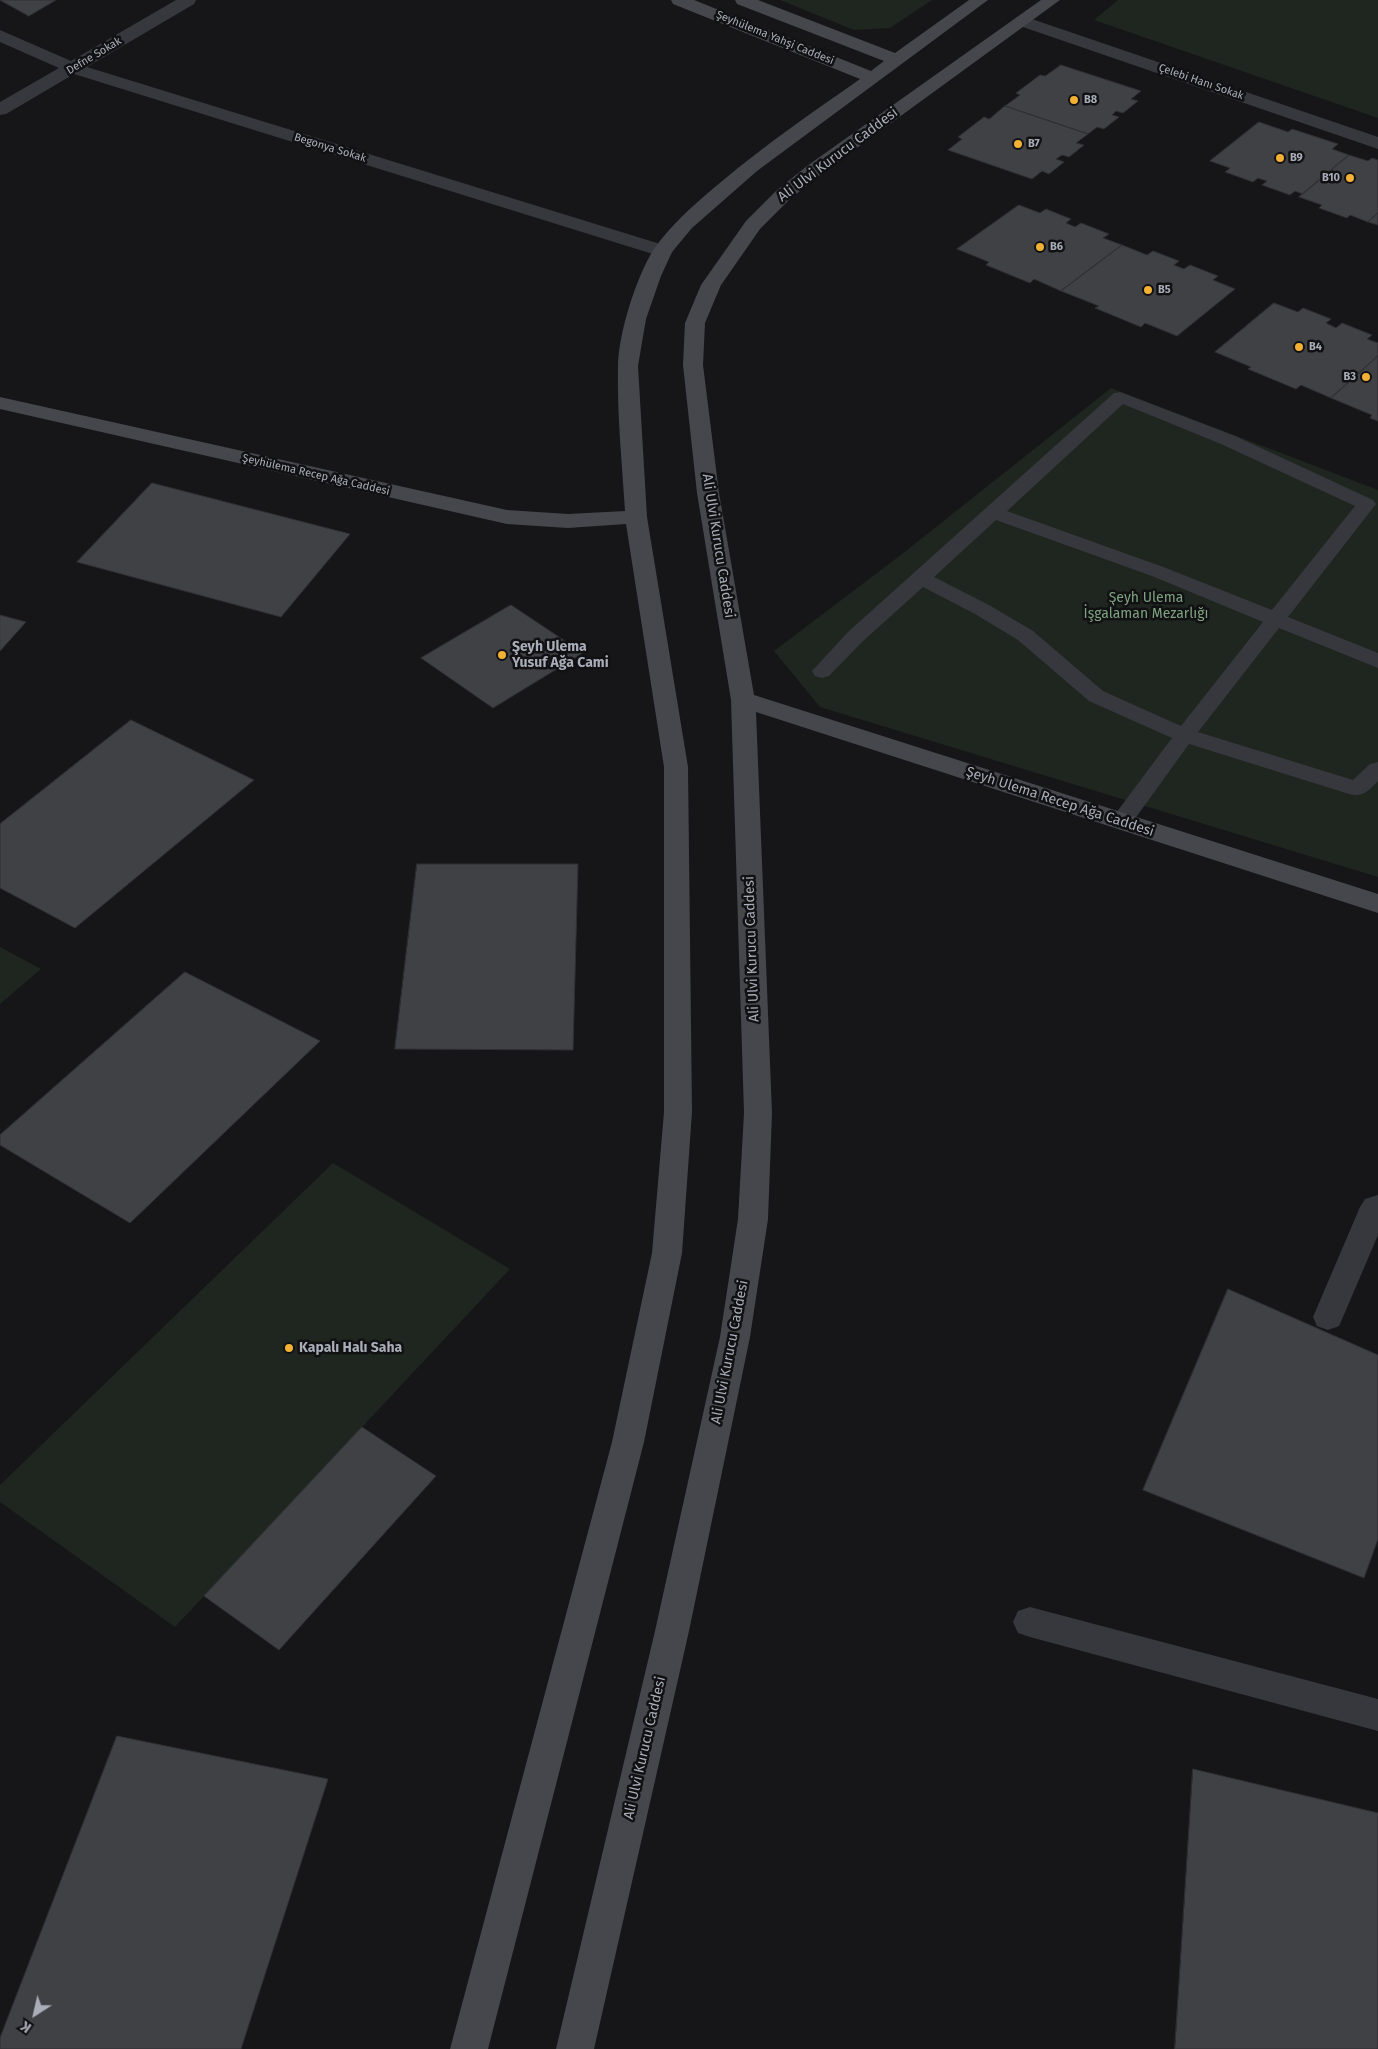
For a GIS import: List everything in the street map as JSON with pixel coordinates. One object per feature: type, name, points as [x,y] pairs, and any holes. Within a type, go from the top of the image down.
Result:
[{"type":"main road","name":"Şeyhülema Yahşi Caddesi","points":[[679,0],[872,77]]},
{"type":"main road","name":"Şeyhülema Yahşi Caddesi","points":[[743,0],[896,60]]},
{"type":"main road","points":[[469,2049],[628,1442],[667,1253],[678,1112],[676,766],[636,518],[628,366],[636,318],[651,276],[663,251],[685,224],[728,185],[872,77],[980,0]]},
{"type":"main road","name":"Ali Ulvi Kurucu Caddesi","points":[[575,2049],[672,1631],[736,1337],[753,1219],[758,1114],[742,700],[708,493],[693,365],[695,323],[711,285],[754,225],[782,195],[814,170],[1052,0]]},
{"type":"main road","name":"Şeyhülema Recep Ağa Caddesi","points":[[0,403],[507,517],[568,521],[636,518]]},
{"type":"main road","name":"Şeyh Ulema Recep Ağa Caddesi","points":[[742,700],[1378,904]]},
{"type":"street","name":"Defne Sokak","points":[[0,110],[188,0]]},
{"type":"street","name":"Çelebi Hanı Sokak","points":[[1024,21],[1378,142]]},
{"type":"street","name":"Begonya Sokak","points":[[0,35],[16,44],[74,68],[663,251]]},
{"type":"street","points":[[1328,1317],[1375,1207],[1378,1207]]},
{"type":"street","points":[[1030,1622],[1378,1715]]},
{"type":"lane","points":[[822,670],[855,637],[1120,397],[1228,440],[1372,506],[1277,619],[1184,736],[1121,822]]},
{"type":"lane","points":[[994,513],[1159,572],[1378,660]]},
{"type":"lane","points":[[921,578],[991,614],[1038,645],[1094,695],[1184,736],[1220,749],[1357,789],[1378,769]]},
{"type":"green space","points":[[780,0],[932,0],[890,28],[854,30]]},
{"type":"green space","points":[[1118,0],[1378,0],[1378,118],[1094,20]]},
{"type":"green space","name":"Şeyh Ulema İşgalaman Mezarlığı","points":[[1111,388],[1378,490],[1378,877],[820,707],[774,651],[902,554]]},
{"type":"green space","points":[[0,947],[41,969],[0,1004]]},
{"type":"green space","name":"Kapalı Halı Saha","points":[[333,1163],[510,1269],[175,1627],[0,1502],[0,1485]]},
{"type":"building","points":[[0,0],[56,0],[29,16]]},
{"type":"building","name":"B8","points":[[1061,65],[1141,91],[1131,99],[1138,101],[1123,113],[1116,111],[1112,115],[1119,117],[1104,129],[1097,127],[1088,134],[1005,106],[1020,95],[1016,93],[1040,75],[1045,76]]},
{"type":"building","name":"B7","points":[[1005,106],[1088,134],[1076,143],[1084,145],[1069,157],[1062,155],[1056,159],[1064,162],[1049,174],[1042,171],[1032,179],[948,150],[962,139],[958,137],[984,117],[989,119]]},
{"type":"building","name":"B9","points":[[1259,122],[1288,132],[1292,129],[1338,144],[1332,149],[1349,155],[1303,194],[1295,191],[1290,195],[1262,185],[1267,181],[1258,178],[1253,182],[1225,172],[1230,168],[1210,161]]},
{"type":"building","name":"B10","points":[[1349,155],[1368,161],[1372,158],[1378,160],[1378,213],[1368,222],[1350,215],[1347,218],[1319,208],[1322,205],[1299,197]]},
{"type":"building","name":"B6","points":[[1019,205],[1040,213],[1046,209],[1071,219],[1066,223],[1075,227],[1081,223],[1109,234],[1103,238],[1122,245],[1061,291],[1034,279],[1030,283],[986,265],[989,262],[957,249]]},
{"type":"building","points":[[1378,213],[1378,225],[1368,222]]},
{"type":"building","name":"B5","points":[[1122,245],[1147,255],[1153,251],[1179,261],[1174,265],[1184,269],[1190,265],[1218,276],[1213,280],[1235,289],[1177,336],[1145,323],[1141,327],[1095,308],[1099,306],[1061,291]]},
{"type":"building","name":"B4","points":[[1274,303],[1298,312],[1303,308],[1331,319],[1326,323],[1336,328],[1342,323],[1372,335],[1367,339],[1378,343],[1378,356],[1331,398],[1301,385],[1296,389],[1248,369],[1251,367],[1215,352]]},
{"type":"building","name":"B3","points":[[1378,356],[1378,421],[1370,418],[1372,415],[1331,398]]},
{"type":"building","points":[[152,483],[350,534],[281,617],[77,562]]},
{"type":"building","name":"Şeyh Ulema Yusuf Ağa Cami","points":[[511,605],[583,653],[493,708],[421,658]]},
{"type":"building","points":[[0,615],[26,622],[0,651]]},
{"type":"building","points":[[131,720],[254,780],[75,928],[0,888],[0,824]]},
{"type":"building","points":[[417,864],[578,864],[573,1050],[395,1049]]},
{"type":"building","points":[[185,972],[320,1041],[130,1223],[0,1145],[0,1135]]},
{"type":"building","points":[[1228,1289],[1378,1355],[1378,1539],[1364,1578],[1143,1490]]},
{"type":"building","points":[[362,1427],[436,1476],[279,1650],[204,1596]]},
{"type":"building","points":[[117,1736],[328,1779],[241,2049],[0,2049],[0,2038]]},
{"type":"building","points":[[1193,1769],[1378,1813],[1378,2049],[1175,2049]]},
{"type":"place","name":"B8","points":[[1074,100]]},
{"type":"place","name":"B7","points":[[1018,144]]},
{"type":"place","name":"B9","points":[[1280,158]]},
{"type":"place","name":"B10","points":[[1350,178]]},
{"type":"place","name":"B6","points":[[1040,247]]},
{"type":"place","name":"B5","points":[[1148,290]]},
{"type":"place","name":"B4","points":[[1299,347]]},
{"type":"place","name":"B3","points":[[1366,377]]},
{"type":"place","name":"Şeyh Ulema Yusuf Ağa Cami","points":[[502,655]]},
{"type":"place","name":"Kapalı Halı Saha","points":[[289,1348]]}]
